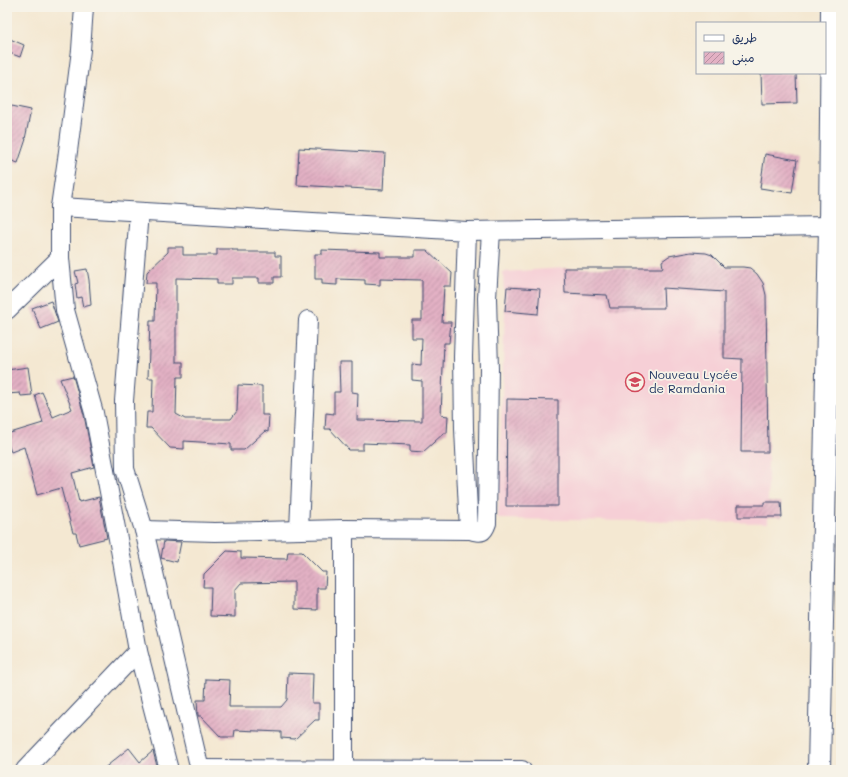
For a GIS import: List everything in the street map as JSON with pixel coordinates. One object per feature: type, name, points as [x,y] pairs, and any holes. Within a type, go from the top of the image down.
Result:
[{"type":"main road","points":[[819,770],[832,568],[830,226],[832,7]]},
{"type":"street","points":[[81,8],[81,50],[60,207],[60,258],[65,310],[94,413],[120,544],[138,651],[169,770]]},
{"type":"street","points":[[60,207],[468,231],[830,226]]},
{"type":"street","points":[[139,212],[124,409],[125,469],[144,530],[200,769],[522,770]]},
{"type":"street","points":[[468,231],[463,357],[464,429],[469,530]]},
{"type":"street","points":[[144,530],[215,532],[299,530],[484,531],[487,523],[489,369],[487,298],[491,231]]},
{"type":"street","points":[[7,310],[60,258]]},
{"type":"street","points":[[299,530],[308,320]]},
{"type":"street","points":[[344,530],[344,769]]},
{"type":"street","points":[[25,770],[138,651]]},
{"type":"shaded area","name":"Nouveau Lycée de Ramdania","points":[[691,252],[706,253],[718,267],[750,268],[766,295],[768,523],[498,519],[505,311],[503,272],[564,268],[663,268],[662,261],[669,256]]},
{"type":"building","points":[[10,39],[24,45],[20,57],[7,52]]},
{"type":"building","points":[[761,74],[796,74],[797,103],[762,104]]},
{"type":"building","points":[[7,105],[31,110],[26,139],[18,163],[7,159]]},
{"type":"building","points":[[299,148],[385,153],[383,190],[297,185]]},
{"type":"building","points":[[765,154],[797,160],[792,193],[760,188]]},
{"type":"building","points":[[168,247],[183,247],[183,255],[217,255],[217,249],[232,249],[238,250],[238,252],[275,252],[275,256],[281,256],[281,277],[274,277],[274,283],[259,283],[259,278],[232,278],[232,284],[217,284],[217,279],[176,278],[176,362],[183,362],[183,377],[177,377],[176,414],[185,419],[231,419],[237,411],[238,385],[262,386],[262,415],[269,415],[268,432],[265,431],[244,450],[231,450],[231,444],[184,441],[184,449],[170,448],[151,428],[146,428],[147,412],[152,412],[153,378],[148,378],[150,321],[155,321],[156,283],[146,283],[147,272],[168,252]]},
{"type":"building","points":[[322,250],[380,252],[380,257],[415,257],[415,250],[427,250],[452,273],[451,286],[444,286],[442,322],[451,322],[449,343],[444,343],[441,415],[448,416],[447,433],[444,433],[423,452],[410,451],[410,445],[363,443],[363,450],[349,450],[330,429],[325,429],[326,413],[334,414],[334,392],[340,392],[339,362],[352,362],[352,392],[358,393],[357,420],[422,421],[422,381],[412,380],[412,364],[421,365],[422,338],[412,338],[412,320],[422,320],[422,280],[380,279],[380,285],[365,284],[365,280],[337,279],[337,285],[322,284],[322,279],[315,279],[315,254],[322,254]]},
{"type":"building","points":[[691,252],[712,255],[724,267],[750,268],[757,274],[763,283],[766,295],[768,452],[741,452],[742,359],[724,358],[724,292],[663,288],[664,308],[610,308],[607,295],[565,293],[564,268],[663,268],[662,261],[669,256]]},
{"type":"building","points":[[87,269],[91,305],[83,307],[81,297],[77,298],[75,284],[78,283],[75,271]]},
{"type":"building","points":[[507,287],[540,289],[538,314],[505,311]]},
{"type":"building","points":[[51,301],[58,322],[41,329],[32,308]]},
{"type":"building","points":[[28,367],[32,395],[21,396],[20,393],[7,394],[7,370]]},
{"type":"building","points":[[73,376],[84,415],[94,467],[72,473],[79,502],[99,497],[107,538],[79,545],[76,533],[73,533],[61,488],[37,495],[24,447],[11,452],[7,441],[7,434],[43,423],[35,395],[42,392],[53,417],[72,409],[60,379]]},
{"type":"building","points":[[507,399],[558,400],[558,506],[506,506]]},
{"type":"building","points":[[764,502],[781,502],[782,517],[738,517],[738,505],[764,505]]},
{"type":"building","points":[[164,541],[181,542],[177,562],[161,558]]},
{"type":"building","points":[[227,551],[241,552],[241,558],[287,559],[288,552],[302,552],[322,572],[326,572],[325,588],[317,588],[317,610],[294,609],[294,582],[241,583],[235,590],[235,617],[210,616],[211,587],[203,587],[204,574]]},
{"type":"building","points":[[288,673],[313,674],[312,703],[319,703],[319,720],[315,720],[295,739],[281,738],[281,732],[235,730],[234,737],[221,737],[201,716],[198,716],[197,700],[205,700],[206,679],[230,680],[229,707],[281,707],[287,700]]},
{"type":"building","points":[[129,748],[140,762],[153,751],[157,766],[152,770],[102,770]]},
{"type":"place","name":"Nouveau Lycée de Ramdania","points":[[635,382]]}]
